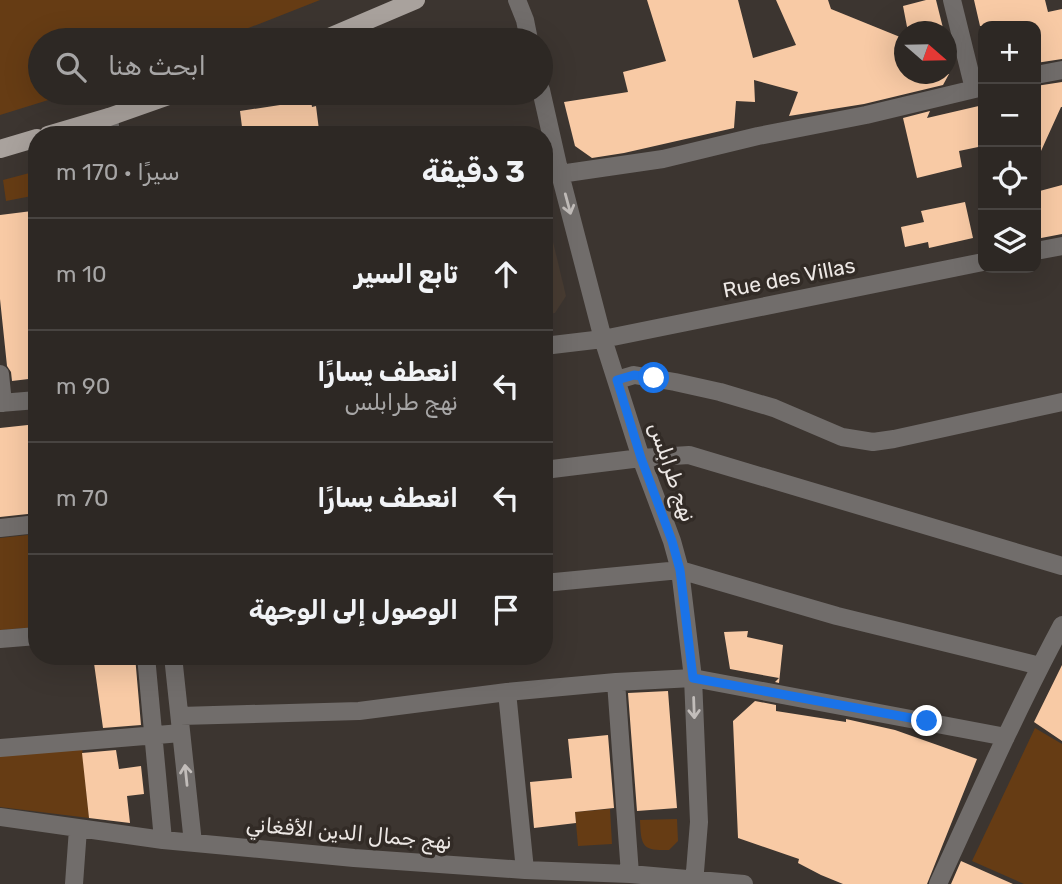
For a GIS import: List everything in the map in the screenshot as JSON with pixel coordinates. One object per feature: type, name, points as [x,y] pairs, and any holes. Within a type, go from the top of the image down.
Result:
[{"type":"main road","points":[[350,28],[416,0]]},
{"type":"main road","points":[[110,126],[153,105]]},
{"type":"main road","points":[[0,149],[28,141]]},
{"type":"street","points":[[517,0],[527,28]]},
{"type":"street","points":[[952,0],[978,85]]},
{"type":"street","points":[[1041,74],[1062,70]]},
{"type":"street","points":[[560,174],[663,159],[978,88]]},
{"type":"street","name":"نهج طرابلس","points":[[544,105],[549,126]]},
{"type":"street","name":"نهج طرابلس","points":[[553,143],[603,338],[680,570],[693,678],[699,822],[695,881]]},
{"type":"street","points":[[1041,250],[1062,246]]},
{"type":"street","name":"Rue des Villas","points":[[553,345],[603,338],[978,263]]},
{"type":"street","points":[[0,374],[1,403],[28,401]]},
{"type":"street","points":[[617,380],[634,375],[720,392],[774,408],[842,437],[873,442],[1062,401]]},
{"type":"street","points":[[553,469],[688,455],[1062,566]]},
{"type":"street","points":[[0,528],[28,525]]},
{"type":"street","points":[[553,582],[680,570],[837,616],[1040,666]]},
{"type":"street","points":[[938,884],[1006,737],[1062,625]]},
{"type":"street","points":[[0,639],[28,637]]},
{"type":"street","points":[[147,665],[163,839]]},
{"type":"street","points":[[174,665],[193,843]]},
{"type":"street","points":[[0,748],[153,736],[180,724],[359,712],[507,692],[693,678],[1006,737]]},
{"type":"street","points":[[616,682],[630,874]]},
{"type":"street","points":[[507,692],[525,870]]},
{"type":"street","name":"نهج جمال الدين الأفغاني","points":[[0,817],[193,843],[525,870],[556,877],[630,874],[744,884]]},
{"type":"street","points":[[74,884],[78,829]]},
{"type":"shaded area","points":[[0,0],[320,0],[249,28],[28,28],[28,105],[32,105],[0,115]]},
{"type":"shaded area","points":[[28,173],[28,197],[6,201],[3,180]]},
{"type":"shaded area","points":[[553,242],[566,296],[553,313]]},
{"type":"shaded area","points":[[28,535],[28,628],[0,630],[0,538]]},
{"type":"shaded area","points":[[1035,728],[1062,744],[1062,884],[1024,884],[972,861]]},
{"type":"shaded area","points":[[82,747],[89,818],[0,807],[0,754]]},
{"type":"shaded area","points":[[610,809],[612,844],[578,846],[575,812]]},
{"type":"shaded area","points":[[677,819],[678,841],[669,850],[648,848],[642,841],[640,820]]},
{"type":"building","points":[[647,0],[738,0],[753,58],[796,45],[776,0],[828,0],[831,9],[894,35],[894,84],[944,84],[864,104],[789,116],[798,92],[754,80],[755,102],[736,101],[734,128],[592,158],[575,146],[564,102],[628,92],[623,72],[666,61]]},
{"type":"building","points":[[936,0],[941,21],[906,21],[903,6]]},
{"type":"building","points":[[974,0],[1045,0],[1048,12],[1062,9],[1062,59],[1041,62],[1041,21],[979,21]]},
{"type":"building","points":[[1062,82],[1062,107],[1041,151],[1041,147],[1041,85]]},
{"type":"building","points":[[280,105],[312,105],[316,106],[318,126],[242,126],[240,111]]},
{"type":"building","points":[[978,106],[978,147],[959,151],[962,167],[917,178],[903,118],[930,111],[927,118]]},
{"type":"building","points":[[1062,185],[1062,234],[1041,238],[1041,191]]},
{"type":"building","points":[[965,202],[973,238],[929,248],[928,242],[905,247],[901,227],[924,222],[921,211]]},
{"type":"building","points":[[28,212],[28,379],[12,381],[7,366],[0,299],[0,215]]},
{"type":"building","points":[[28,425],[28,514],[0,517],[0,428]]},
{"type":"building","points":[[748,631],[747,637],[783,645],[779,683],[775,682],[779,678],[730,669],[724,632]]},
{"type":"building","points":[[94,665],[136,665],[141,725],[103,728]]},
{"type":"building","points":[[1062,665],[1062,741],[1034,722]]},
{"type":"building","points":[[668,691],[677,808],[637,811],[628,693]]},
{"type":"building","points":[[755,701],[776,705],[776,711],[846,722],[846,719],[895,730],[977,759],[927,884],[843,884],[798,863],[799,859],[738,838],[733,721]]},
{"type":"building","points":[[608,735],[614,808],[575,812],[576,823],[534,828],[530,782],[572,778],[568,739]]},
{"type":"building","points":[[116,750],[119,769],[141,766],[144,794],[127,796],[130,823],[89,818],[82,753]]},
{"type":"building","points":[[961,861],[1013,884],[951,884]]},
{"type":"route","points":[[654,378],[634,375],[617,380],[680,570],[693,678],[927,721]]}]
